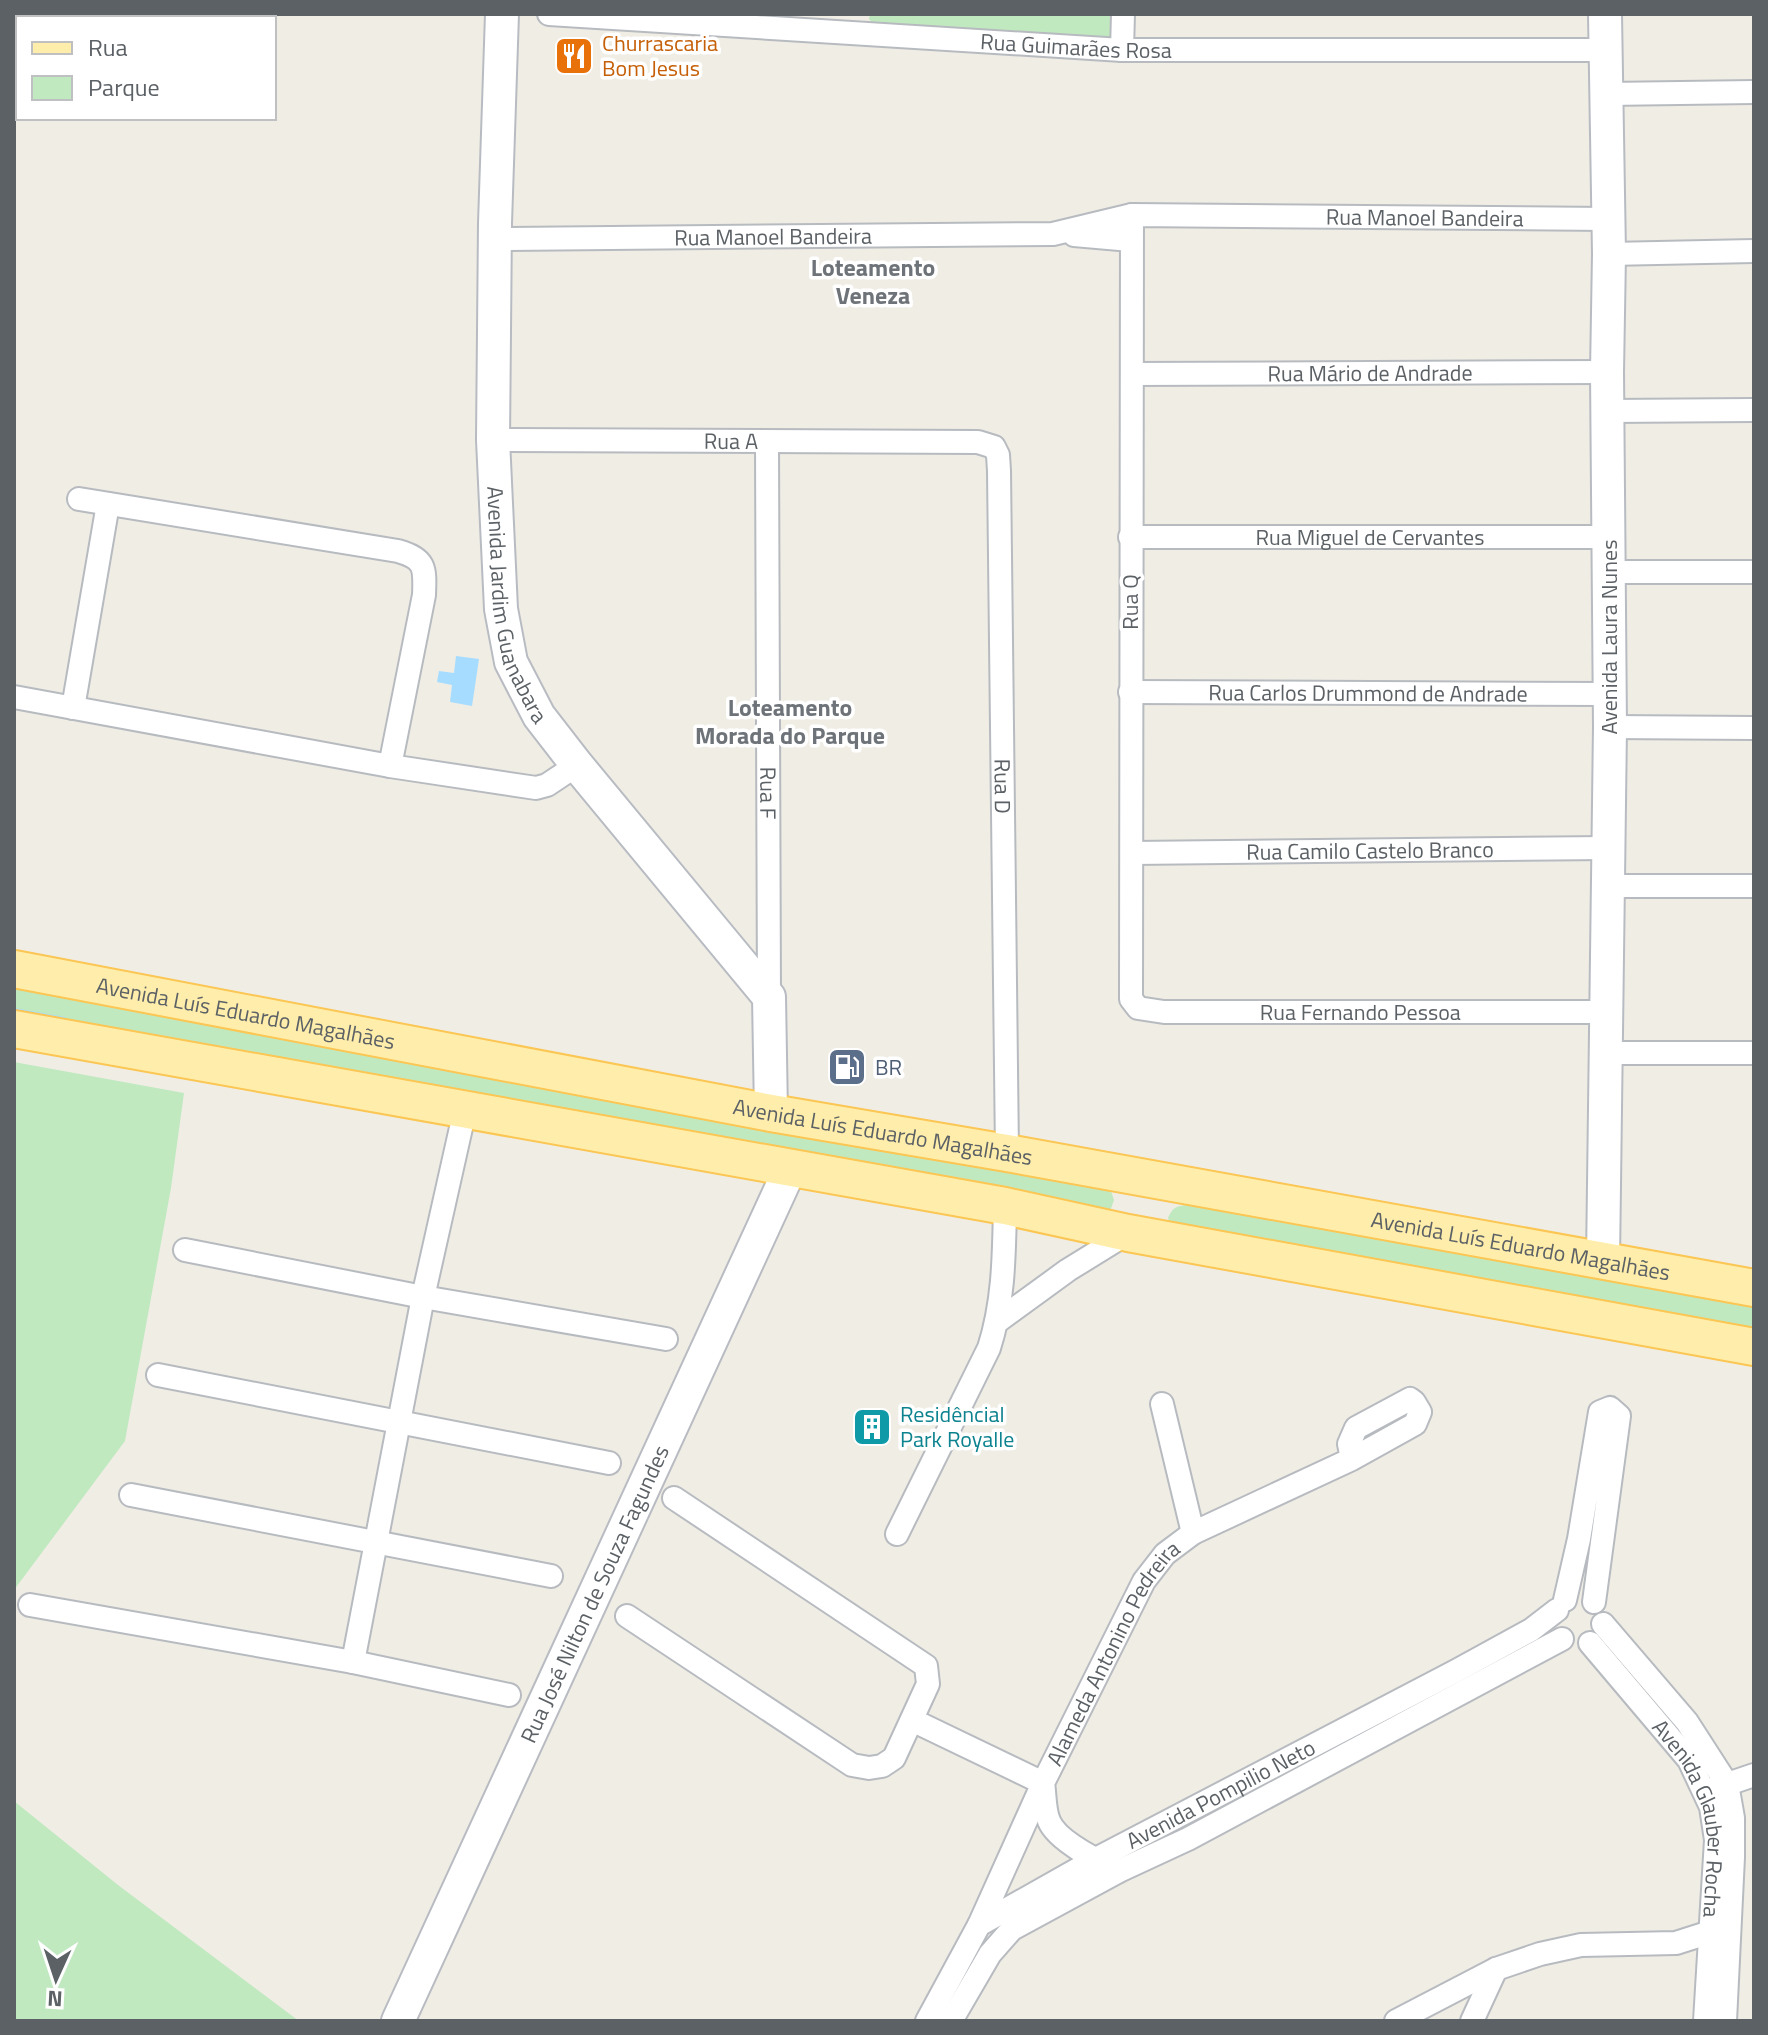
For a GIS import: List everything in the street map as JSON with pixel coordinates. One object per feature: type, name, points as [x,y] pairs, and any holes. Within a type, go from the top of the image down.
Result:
[{"type":"main road","name":"Avenida Luís Eduardo Magalhães","points":[[14,969],[771,1113],[1754,1288]]},
{"type":"main road","points":[[14,1029],[1005,1206],[1144,1235],[1754,1347]]},
{"type":"main road","points":[[1066,1218],[1089,1203],[1091,1182],[1082,1167]]},
{"type":"main road","points":[[1144,1235],[1150,1203],[1156,1194],[1175,1184]]},
{"type":"street","name":"Avenida Jardim Guanabara","points":[[502,14],[493,440],[501,609],[511,662],[539,716],[769,997]]},
{"type":"street","name":"Rua Guimarães Rosa","points":[[549,14],[855,24],[1122,50],[1605,50]]},
{"type":"street","points":[[1122,50],[1123,14]]},
{"type":"street","name":"Avenida Laura Nunes","points":[[1603,1261],[1610,727],[1605,14]]},
{"type":"street","points":[[1606,94],[1754,92]]},
{"type":"street","name":"Rua Manoel Bandeira","points":[[1053,234],[1132,215],[1608,219]]},
{"type":"street","name":"Rua Q","points":[[1129,990],[1132,853],[1132,215]]},
{"type":"street","name":"Rua Manoel Bandeira","points":[[495,239],[1053,234],[1131,240]]},
{"type":"street","points":[[1609,254],[1754,251]]},
{"type":"street","name":"Rua Mário de Andrade","points":[[1132,374],[1607,372]]},
{"type":"street","points":[[1608,411],[1754,410]]},
{"type":"street","name":"Rua A","points":[[493,440],[968,442]]},
{"type":"street","name":"Rua D","points":[[968,442],[985,443],[994,447],[998,455],[1007,1153]]},
{"type":"street","name":"Rua F","points":[[767,443],[769,997]]},
{"type":"street","points":[[79,499],[398,551],[421,562],[425,575],[424,595],[390,766]]},
{"type":"street","points":[[73,708],[108,504]]},
{"type":"street","name":"Rua Miguel de Cervantes","points":[[1130,537],[1608,537]]},
{"type":"street","points":[[1609,572],[1754,572]]},
{"type":"street","name":"Rua Carlos Drummond de Andrade","points":[[1130,692],[1608,694]]},
{"type":"street","points":[[14,697],[390,766],[536,788],[547,785],[577,765]]},
{"type":"street","points":[[1610,727],[1754,728]]},
{"type":"street","name":"Rua Camilo Castelo Branco","points":[[1132,853],[1607,848]]},
{"type":"street","points":[[1607,886],[1754,886]]},
{"type":"street","points":[[14,960],[49,976]]},
{"type":"street","name":"Rua Fernando Pessoa","points":[[1129,990],[1138,1008],[1164,1012],[1605,1012]]},
{"type":"street","points":[[769,997],[771,1113]]},
{"type":"street","points":[[1606,1053],[1754,1053]]},
{"type":"street","points":[[353,1662],[423,1297],[465,1110]]},
{"type":"street","name":"Rua José Nilton de Souza Fagundes","points":[[398,2021],[790,1169]]},
{"type":"street","points":[[897,1534],[989,1348],[998,1321],[1004,1287],[1005,1206]]},
{"type":"street","points":[[998,1321],[1068,1270],[1144,1235]]},
{"type":"street","points":[[185,1250],[423,1297],[666,1339]]},
{"type":"street","points":[[158,1375],[609,1463]]},
{"type":"street","name":"Alameda Antonino Pedreira","points":[[1162,1404],[1193,1533]]},
{"type":"street","points":[[1561,1605],[1580,1597],[1594,1602],[1601,1612],[1603,1624],[1599,1635],[1590,1643],[1575,1645],[1562,1639],[1554,1620],[1561,1605],[1600,1412],[1610,1408],[1619,1416],[1594,1602]]},
{"type":"street","name":"Alameda Antonino Pedreira","points":[[979,1925],[1043,1783],[1144,1581],[1165,1554],[1193,1533],[1352,1459]]},
{"type":"street","points":[[131,1495],[551,1576]]},
{"type":"street","points":[[627,1616],[852,1765],[869,1768],[882,1766],[894,1758],[928,1684],[926,1666],[674,1498]]},
{"type":"street","points":[[30,1605],[353,1662],[509,1695]]},
{"type":"street","name":"Avenida Pompilio Neto","points":[[979,1925],[1094,1860],[1531,1630],[1561,1605]]},
{"type":"street","name":"Avenida Glauber Rocha","points":[[1603,1624],[1687,1722],[1727,1784],[1733,1818],[1721,1928],[1705,2021]]},
{"type":"street","name":"Avenida Pompilio Neto","points":[[951,2021],[1000,1940],[1012,1929],[1119,1871],[1188,1839],[1562,1639]]},
{"type":"street","name":"Avenida Glauber Rocha","points":[[1590,1643],[1689,1760],[1711,1807],[1716,1840],[1725,2021]]},
{"type":"street","name":"Alameda Antonino Pedreira","points":[[912,1720],[1043,1783]]},
{"type":"street","points":[[1705,1792],[1754,1775]]},
{"type":"street","name":"Alameda Antonino Pedreira","points":[[1043,1783],[1048,1820],[1055,1830],[1094,1860],[1119,1871]]},
{"type":"street","points":[[927,2021],[979,1925]]},
{"type":"street","points":[[1396,2021],[1496,1969],[1540,1954],[1581,1945],[1688,1941],[1721,1928]]},
{"type":"street","points":[[1472,2021],[1496,1969]]},
{"type":"green space","points":[[870,14],[1121,14],[1120,40],[877,28],[869,19]]},
{"type":"green space","points":[[14,987],[1110,1188],[1114,1200],[1109,1214],[14,1024]]},
{"type":"green space","points":[[14,1062],[184,1093],[171,1188],[125,1441],[14,1590]]},
{"type":"green space","points":[[1188,1205],[1754,1303],[1754,1342],[1171,1225],[1168,1218],[1173,1209]]},
{"type":"green space","points":[[14,1801],[118,1885],[299,2021],[14,2021]]},
{"type":"water","points":[[456,656],[479,659],[472,706],[450,702],[452,685],[437,682],[439,671],[454,673]]},
{"type":"waterway","points":[[14,1011],[64,1020]]},
{"type":"place","name":"Churrascaria Bom Jesus","points":[[574,56]]},
{"type":"place","name":"BR","points":[[847,1067]]},
{"type":"place","name":"Residêncial Park Royalle","points":[[872,1427]]},
{"type":"district","name":"Loteamento Veneza","points":[[873,282]]},
{"type":"district","name":"Loteamento Morada do Parque","points":[[790,722]]}]
